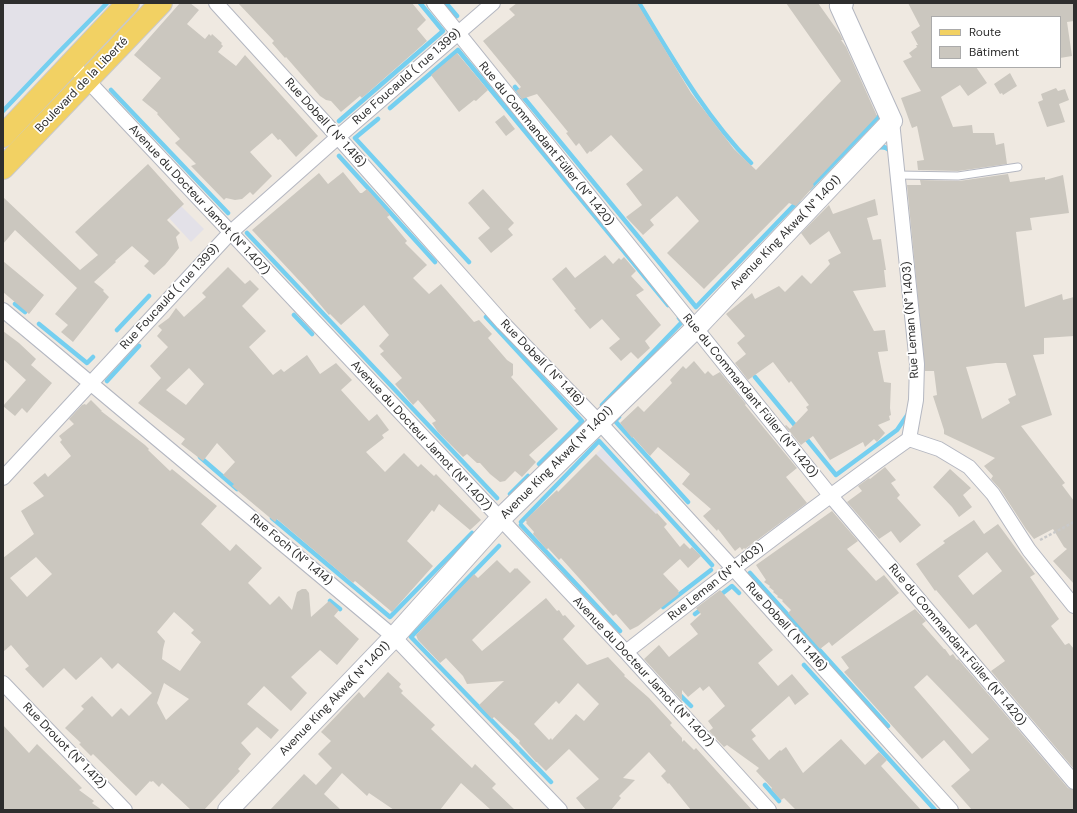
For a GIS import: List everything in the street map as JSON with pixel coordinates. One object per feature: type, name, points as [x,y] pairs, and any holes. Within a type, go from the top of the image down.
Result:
[{"type":"main road","name":"Boulevard de la Liberté","points":[[3,136],[128,3]]},
{"type":"main road","name":"Boulevard de la Liberté","points":[[3,168],[161,3]]},
{"type":"street","name":"Rue Dobell ( N° 1.416)","points":[[216,3],[338,136],[503,323],[599,422],[951,810]]},
{"type":"street","name":"Rue du Commandant Füller (N° 1.420)","points":[[434,3],[830,495],[1074,782]]},
{"type":"street","name":"Rue Foucauld ( rue 1.399)","points":[[3,478],[230,233],[338,136],[493,3]]},
{"type":"street","name":"Rue Leman (N° 1.403)","points":[[626,652],[733,568],[830,495],[909,439],[916,400],[917,364],[892,121],[841,4]]},
{"type":"street","name":"Avenue du Docteur Jamot (N° 1.407)","points":[[71,63],[86,81],[626,652],[770,810]]},
{"type":"street","name":"Avenue King Akwa( N° 1.401)","points":[[228,810],[394,637],[500,519],[695,328],[892,121]]},
{"type":"street","name":"Rue Foch (N° 1.414)","points":[[3,310],[394,637],[560,810]]},
{"type":"street","points":[[909,439],[939,449],[969,467],[992,494],[1028,550],[1074,606]]},
{"type":"street","name":"Rue Drouot (N° 1.412)","points":[[3,683],[125,810]]},
{"type":"lane","points":[[898,175],[958,176],[1018,167]]},
{"type":"path","points":[[1028,550],[1042,538],[1074,522]]},
{"type":"shaded area","points":[[3,3],[111,3],[3,113]]},
{"type":"shaded area","points":[[181,206],[204,229],[191,242],[169,218]]},
{"type":"shaded area","points":[[602,448],[659,510],[656,514],[596,454]]},
{"type":"building","points":[[180,3],[190,3],[199,10],[187,24],[205,39],[209,34],[211,36],[212,34],[222,43],[221,44],[223,46],[218,52],[236,66],[245,55],[318,136],[296,157],[280,139],[278,140],[272,133],[250,152],[272,176],[253,195],[250,192],[242,199],[235,200],[226,198],[224,200],[191,166],[196,164],[175,143],[180,139],[157,114],[158,113],[142,100],[161,78],[134,55]]},
{"type":"building","points":[[238,3],[412,3],[426,20],[417,29],[427,41],[362,98],[360,96],[341,112],[331,101],[320,96],[272,43],[274,41]]},
{"type":"building","points":[[517,3],[637,3],[691,93],[734,149],[756,170],[841,81],[786,3],[818,3],[840,34],[843,40],[841,40],[846,47],[877,116],[813,184],[814,186],[796,206],[789,203],[704,289],[667,253],[699,221],[677,196],[650,220],[654,225],[643,235],[626,217],[642,205],[626,184],[643,170],[611,135],[587,154],[579,143],[576,146],[566,133],[568,132],[537,94],[522,99],[516,91],[521,87],[483,41],[515,15],[509,9]]},
{"type":"building","points":[[908,3],[1074,3],[1074,21],[1067,22],[1072,56],[1061,58],[1061,16],[931,16],[931,68],[977,68],[987,83],[968,96],[960,85],[941,97],[953,127],[972,125],[973,133],[994,133],[996,145],[1004,143],[1007,164],[958,171],[918,170],[917,161],[924,160],[917,126],[912,128],[901,98],[921,91],[903,61],[912,57],[909,53],[917,47],[916,45],[918,45],[911,32],[920,26]]},
{"type":"building","points":[[457,53],[488,90],[476,101],[474,100],[459,112],[431,75]]},
{"type":"building","points":[[1010,73],[1017,86],[1003,95],[1002,93],[1000,94],[994,84]]},
{"type":"building","points":[[1056,88],[1058,91],[1065,89],[1069,100],[1059,104],[1065,122],[1047,127],[1038,102],[1043,100],[1041,94]]},
{"type":"building","points":[[504,115],[515,129],[506,136],[495,122]]},
{"type":"building","points":[[148,164],[184,204],[167,220],[180,233],[176,237],[179,248],[165,265],[154,275],[144,266],[149,261],[132,246],[115,261],[116,262],[94,282],[104,290],[103,291],[109,297],[73,342],[61,332],[68,325],[55,314],[77,288],[15,230],[3,244],[3,197],[80,270],[98,255],[75,232]]},
{"type":"building","points":[[343,172],[360,193],[367,189],[390,215],[387,217],[407,241],[405,243],[427,265],[413,278],[429,294],[441,284],[474,322],[479,320],[492,334],[488,338],[507,360],[513,364],[513,375],[511,377],[558,429],[529,455],[536,462],[522,477],[515,471],[505,481],[500,482],[480,463],[477,463],[467,454],[463,457],[438,432],[432,423],[436,421],[418,400],[413,405],[395,384],[402,378],[380,354],[384,351],[379,346],[389,335],[364,305],[341,325],[330,314],[329,315],[252,230],[319,173],[328,184]]},
{"type":"building","points":[[1008,174],[1010,182],[1045,177],[1045,180],[1063,175],[1069,213],[1030,218],[1032,230],[1016,232],[1025,307],[1062,294],[1063,300],[1074,297],[1074,336],[1044,338],[1044,354],[1033,355],[1052,415],[1021,426],[1065,483],[1062,485],[1074,501],[1074,584],[1053,561],[1067,549],[1064,547],[1053,529],[1034,539],[1000,489],[991,479],[993,476],[984,466],[995,458],[944,434],[933,396],[937,395],[934,371],[925,371],[907,185],[921,185],[920,180],[959,181]],"holes":[[[1006,363],[1016,395],[1008,399],[1010,403],[982,419],[966,367]]]},
{"type":"building","points":[[483,189],[514,223],[508,229],[513,235],[491,253],[478,238],[490,228],[468,203]]},
{"type":"building","points":[[875,199],[878,215],[867,218],[873,240],[881,239],[886,270],[884,270],[886,287],[853,291],[874,331],[885,330],[888,351],[878,352],[884,382],[891,383],[891,415],[889,416],[890,420],[878,425],[885,433],[877,442],[874,439],[865,447],[863,442],[830,460],[813,436],[801,445],[785,426],[786,425],[790,429],[808,410],[806,407],[809,405],[791,381],[789,383],[773,362],[748,380],[735,363],[746,354],[737,343],[745,336],[726,314],[752,293],[755,299],[779,286],[785,292],[802,275],[811,284],[830,264],[828,260],[841,253],[829,231],[810,245],[801,233],[829,205],[833,214]]},
{"type":"building","points":[[605,255],[613,264],[619,258],[621,260],[624,257],[636,271],[631,276],[644,290],[636,295],[661,325],[645,341],[650,348],[638,359],[631,352],[621,361],[609,348],[620,339],[602,319],[590,329],[574,310],[576,309],[552,279],[566,267],[575,278]]},
{"type":"building","points":[[3,261],[44,295],[29,314],[3,292]]},
{"type":"building","points":[[228,267],[245,284],[250,280],[259,289],[242,306],[266,331],[249,347],[273,375],[281,369],[284,372],[307,355],[320,374],[336,363],[352,380],[341,390],[369,421],[377,414],[389,430],[382,435],[384,438],[366,452],[385,472],[404,453],[418,467],[421,464],[434,476],[436,474],[481,520],[470,530],[439,504],[434,512],[432,510],[407,541],[433,566],[392,612],[355,581],[353,583],[277,519],[275,522],[232,486],[234,484],[223,475],[235,462],[217,443],[203,461],[181,444],[185,439],[138,403],[161,378],[150,366],[168,347],[157,336],[162,330],[158,326],[169,318],[176,308],[184,317],[206,297],[202,293]],"holes":[[[189,368],[204,384],[186,405],[166,390]]]},
{"type":"building","points":[[3,331],[19,343],[36,359],[31,365],[52,383],[27,413],[22,408],[15,416],[3,406],[26,380],[3,359]]},
{"type":"building","points":[[694,361],[705,374],[708,371],[713,376],[720,372],[797,468],[786,477],[807,503],[742,550],[740,547],[735,551],[718,529],[717,531],[703,516],[711,509],[682,484],[690,474],[658,447],[650,456],[633,437],[632,438],[620,423],[638,406],[644,412],[672,383],[670,380],[683,366],[686,369]]},
{"type":"building","points":[[91,400],[101,411],[145,445],[149,449],[148,450],[170,471],[172,469],[217,506],[201,524],[230,551],[236,544],[262,568],[248,583],[270,605],[279,596],[292,610],[297,592],[302,589],[306,589],[309,593],[311,617],[329,601],[339,610],[334,616],[359,639],[337,665],[320,650],[291,677],[307,693],[291,711],[264,686],[247,704],[279,730],[271,739],[257,727],[241,743],[251,754],[238,769],[240,771],[204,810],[191,810],[162,783],[159,787],[153,781],[150,781],[136,796],[93,754],[91,756],[79,744],[81,743],[65,728],[84,709],[81,706],[92,696],[112,717],[121,708],[129,716],[152,693],[118,663],[112,669],[101,657],[76,680],[64,668],[43,688],[25,669],[29,666],[11,645],[3,652],[3,558],[34,534],[21,511],[44,496],[33,483],[45,473],[48,477],[71,456],[60,442],[62,440],[59,436],[74,424],[69,419],[82,405],[86,405]],"holes":[[[36,557],[52,574],[27,597],[10,578]],[[174,612],[194,630],[191,633],[201,642],[180,671],[162,659],[165,641],[157,632]],[[164,683],[189,699],[166,720],[157,703]]]},
{"type":"building","points":[[596,454],[667,524],[664,527],[680,547],[684,543],[690,549],[692,547],[701,556],[688,568],[680,559],[663,574],[679,591],[679,594],[638,626],[630,630],[616,614],[613,616],[561,558],[559,560],[548,548],[547,550],[533,534],[534,532],[525,520],[557,490],[558,492]]},
{"type":"building","points":[[885,467],[896,480],[891,483],[900,495],[897,498],[921,525],[900,543],[891,531],[879,539],[847,502],[862,491],[858,486]]},
{"type":"building","points":[[950,469],[971,488],[963,495],[972,507],[959,517],[952,507],[933,487]]},
{"type":"building","points":[[832,511],[858,541],[847,549],[876,581],[884,575],[899,593],[832,646],[829,642],[820,649],[788,613],[791,610],[782,601],[783,600],[777,597],[778,596],[773,592],[774,591],[769,587],[770,586],[764,582],[766,580],[756,565]]},
{"type":"building","points":[[974,520],[984,534],[998,524],[1035,574],[1030,577],[1059,619],[1051,626],[1065,645],[1069,643],[1074,649],[1074,769],[991,671],[1005,661],[976,624],[969,629],[936,590],[935,591],[916,564],[945,543],[943,541]],"holes":[[[987,552],[1002,571],[973,595],[958,576]]]},
{"type":"building","points":[[497,560],[510,573],[517,568],[531,582],[472,640],[482,651],[546,598],[557,611],[559,610],[563,616],[565,615],[575,626],[563,639],[587,665],[608,657],[625,675],[624,676],[649,698],[672,723],[670,725],[682,738],[682,742],[684,740],[694,750],[696,748],[752,810],[691,810],[669,783],[668,784],[661,776],[666,771],[649,752],[623,778],[635,780],[619,796],[621,798],[611,810],[586,810],[576,798],[599,779],[569,749],[546,771],[519,743],[520,741],[494,717],[492,719],[479,705],[504,681],[467,684],[463,676],[446,658],[440,663],[418,640],[416,635],[474,574],[478,578]],"holes":[[[578,683],[599,704],[584,721],[576,714],[552,740],[551,738],[549,740],[534,724],[556,701],[559,704]]]},
{"type":"building","points":[[720,590],[773,650],[758,663],[778,686],[792,674],[809,694],[795,705],[789,696],[751,730],[756,736],[752,739],[769,760],[780,750],[781,751],[786,747],[803,773],[841,739],[865,765],[879,752],[887,760],[881,766],[921,810],[796,810],[784,798],[781,800],[771,789],[772,788],[756,771],[759,768],[727,745],[724,747],[709,731],[713,728],[708,721],[725,706],[709,686],[703,691],[700,687],[688,697],[682,690],[682,701],[644,659],[659,645],[669,657],[698,634],[690,624],[701,614],[696,608]]},
{"type":"building","points":[[915,609],[926,621],[922,624],[950,656],[953,654],[957,660],[958,659],[1068,788],[1074,790],[1074,810],[972,810],[951,786],[970,770],[944,740],[922,759],[844,672],[849,668],[841,657]],"holes":[[[927,675],[989,739],[972,754],[914,687]]]},
{"type":"building","points":[[388,672],[401,684],[399,687],[403,691],[401,693],[435,725],[431,729],[472,768],[475,764],[496,784],[492,788],[515,810],[491,810],[461,783],[440,810],[394,810],[369,793],[367,796],[342,773],[324,794],[341,810],[270,810],[304,774],[316,785],[332,768],[318,754],[331,741],[321,732],[359,692],[364,698]]},
{"type":"building","points":[[3,725],[29,753],[37,744],[82,788],[79,790],[94,801],[92,803],[102,810],[3,810]]},
{"type":"waterway","points":[[3,111],[107,3]]},
{"type":"waterway","points":[[339,121],[443,31],[420,3]]},
{"type":"waterway","points":[[446,3],[457,16]]},
{"type":"waterway","points":[[639,3],[690,86],[734,145],[751,163]]},
{"type":"waterway","points":[[390,108],[458,50],[668,305]]},
{"type":"waterway","points":[[515,87],[696,307],[798,201]]},
{"type":"waterway","points":[[111,90],[228,213]]},
{"type":"waterway","points":[[810,188],[879,116]]},
{"type":"waterway","points":[[378,119],[355,138],[469,262]]},
{"type":"waterway","points":[[877,148],[885,148],[891,152]]},
{"type":"waterway","points":[[339,156],[435,262]]},
{"type":"waterway","points":[[247,233],[497,498]]},
{"type":"waterway","points":[[117,330],[149,296]]},
{"type":"waterway","points":[[15,304],[25,312]]},
{"type":"waterway","points":[[294,315],[312,334]]},
{"type":"waterway","points":[[486,317],[582,421],[539,464]]},
{"type":"waterway","points":[[602,405],[682,322],[679,318]]},
{"type":"waterway","points":[[39,324],[87,363],[93,357]]},
{"type":"waterway","points":[[107,381],[139,346]]},
{"type":"waterway","points":[[755,377],[798,429]]},
{"type":"waterway","points":[[804,436],[836,475],[897,430],[908,414]]},
{"type":"waterway","points":[[619,417],[616,422],[688,502]]},
{"type":"waterway","points":[[521,522],[599,441],[712,565]]},
{"type":"waterway","points":[[200,457],[237,489]]},
{"type":"waterway","points":[[510,494],[528,476]]},
{"type":"waterway","points":[[272,518],[390,617],[472,533]]},
{"type":"waterway","points":[[521,525],[620,631]]},
{"type":"waterway","points":[[499,546],[411,637],[551,782]]},
{"type":"waterway","points":[[663,607],[711,570]]},
{"type":"waterway","points":[[750,573],[888,726]]},
{"type":"waterway","points":[[719,596],[732,586],[739,593]]},
{"type":"waterway","points":[[330,601],[340,609]]},
{"type":"waterway","points":[[695,614],[703,608]]},
{"type":"waterway","points":[[804,665],[935,810]]},
{"type":"waterway","points":[[678,693],[691,706]]},
{"type":"waterway","points":[[765,785],[779,801]]}]
